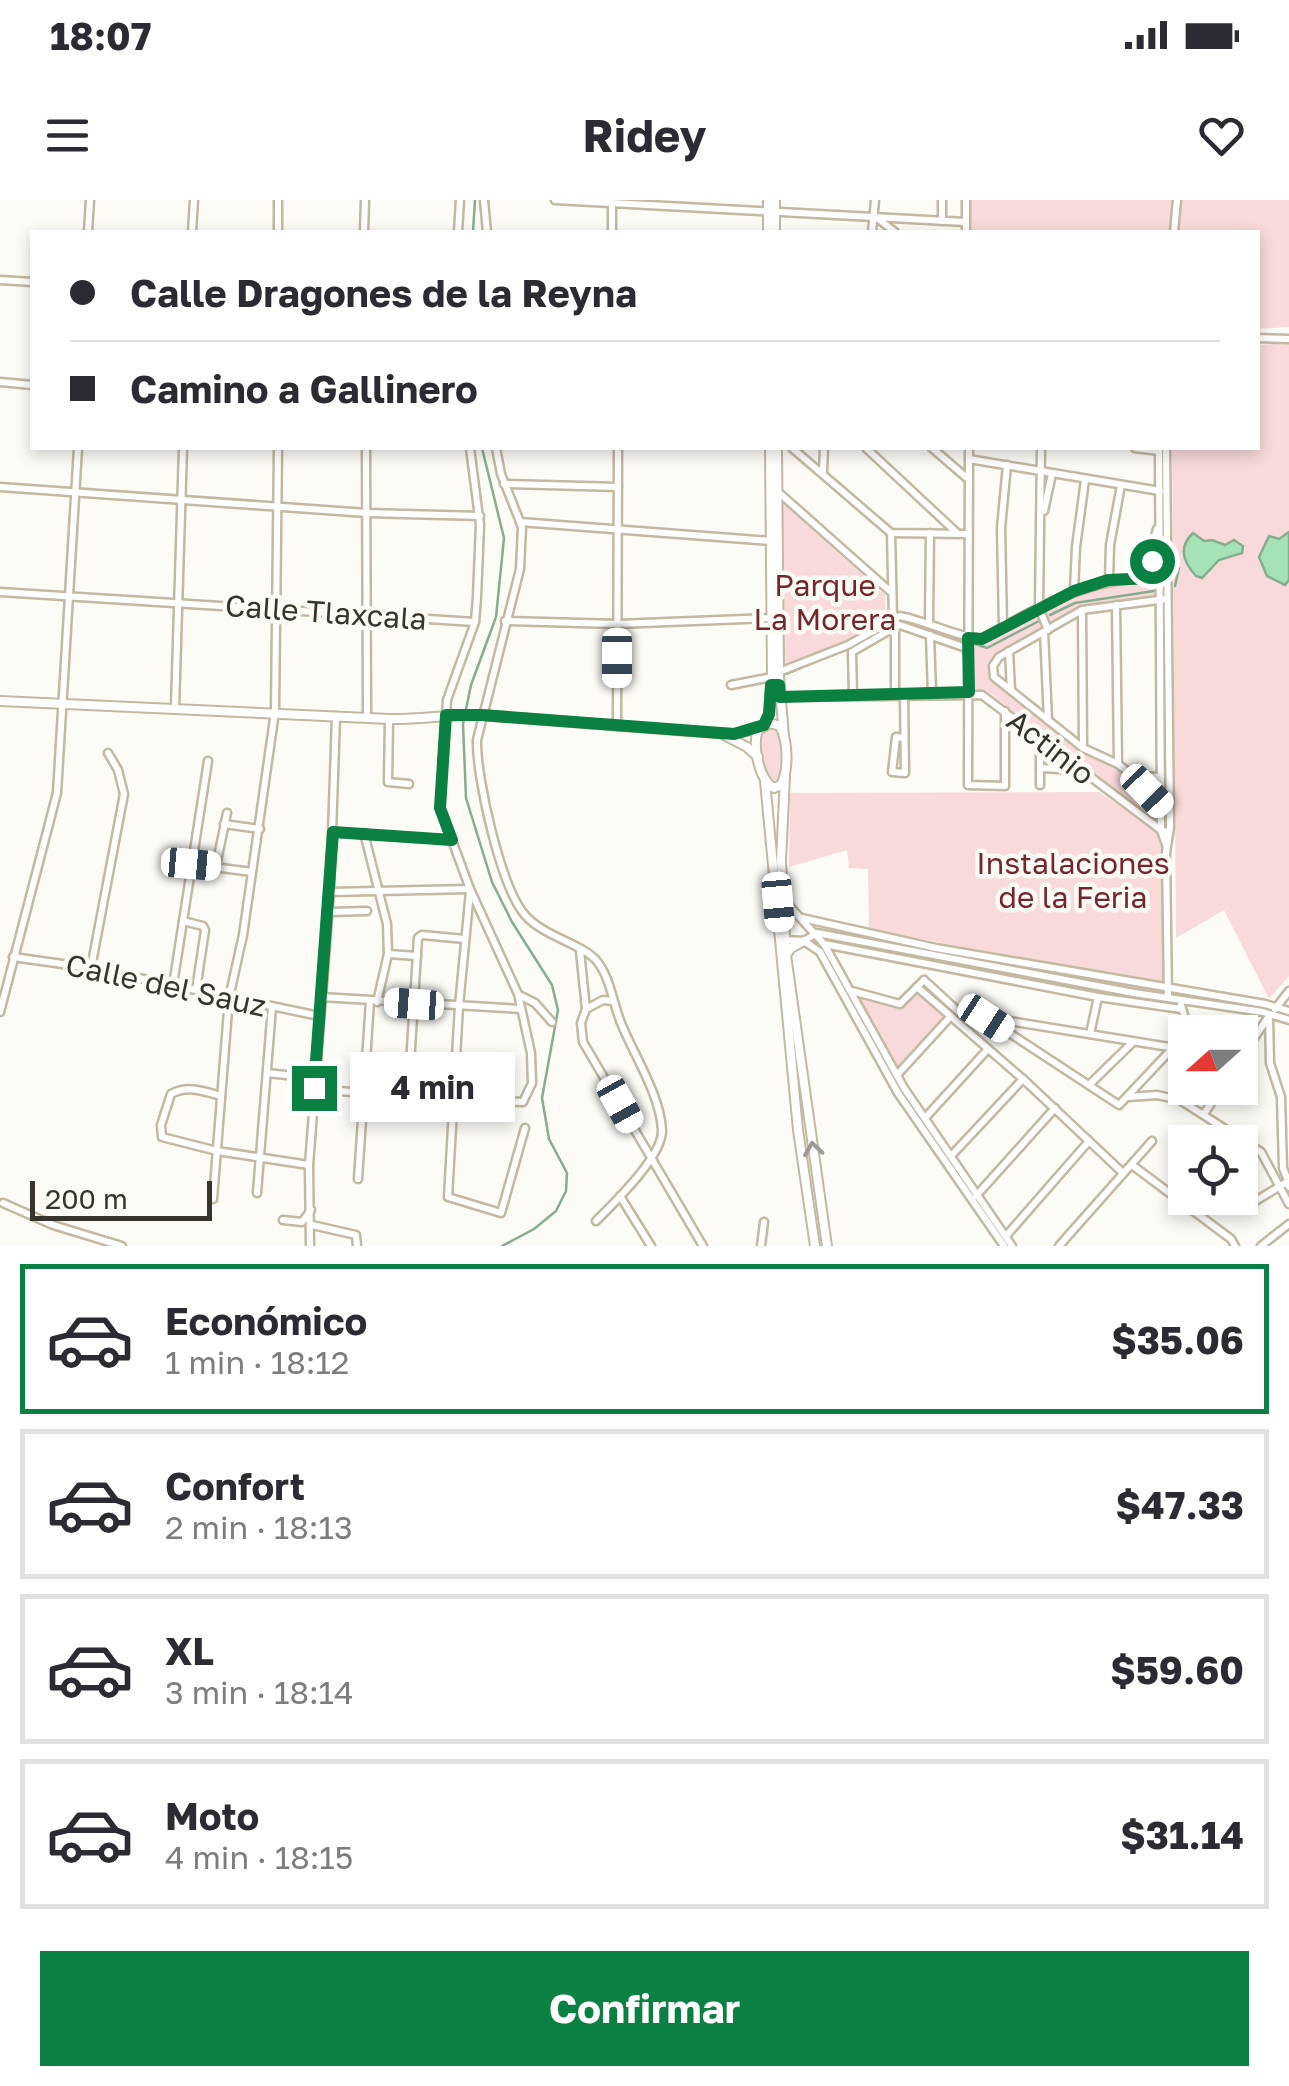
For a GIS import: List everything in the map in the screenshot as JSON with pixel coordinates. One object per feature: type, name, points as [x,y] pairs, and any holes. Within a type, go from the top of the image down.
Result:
[{"type":"main road","points":[[771,200],[771,230]]},
{"type":"main road","points":[[773,450],[777,490],[774,541]]},
{"type":"main road","points":[[773,450],[775,680],[769,714],[754,744],[765,781],[796,1110],[815,1246]]},
{"type":"main road","points":[[775,680],[780,697],[786,776],[780,862],[786,955],[827,1246]]},
{"type":"main road","points":[[0,702],[425,720],[480,715],[734,734],[775,724],[784,736]]},
{"type":"main road","points":[[714,733],[732,738],[758,758]]},
{"type":"main road","points":[[765,781],[770,787],[778,787],[786,776]]},
{"type":"main road","points":[[771,862],[780,932],[785,940]]},
{"type":"main road","points":[[786,955],[804,941]]},
{"type":"street","points":[[88,230],[90,200]]},
{"type":"street","points":[[192,230],[194,200]]},
{"type":"street","points":[[278,200],[278,230]]},
{"type":"street","points":[[364,200],[364,230]]},
{"type":"street","points":[[458,230],[460,200]]},
{"type":"street","points":[[484,200],[487,230]]},
{"type":"street","points":[[556,200],[871,218],[887,225],[965,222]]},
{"type":"street","points":[[872,230],[876,200]]},
{"type":"street","points":[[942,200],[942,221]]},
{"type":"street","points":[[966,200],[966,230]]},
{"type":"street","points":[[1174,230],[1177,200]]},
{"type":"street","points":[[612,202],[612,230]]},
{"type":"street","points":[[0,280],[30,282]]},
{"type":"street","points":[[1260,338],[1289,338]]},
{"type":"street","points":[[0,382],[30,385]]},
{"type":"street","points":[[0,1012],[57,793],[78,450]]},
{"type":"street","points":[[175,707],[182,450]]},
{"type":"street","points":[[212,1199],[229,998],[243,936],[275,712],[278,450]]},
{"type":"street","points":[[366,450],[367,718]]},
{"type":"street","points":[[314,1088],[523,1102],[532,1083],[531,1053],[518,994],[470,890],[440,808],[447,700],[474,622],[480,516],[470,450]]},
{"type":"street","points":[[496,450],[523,540],[520,568],[480,715],[480,774],[494,840],[525,915],[594,957],[609,982],[612,1001],[656,1103],[662,1130],[660,1144],[650,1158],[596,1222]]},
{"type":"street","points":[[617,726],[618,450]]},
{"type":"street","points":[[794,450],[891,533],[967,534]]},
{"type":"street","points":[[823,473],[824,450]]},
{"type":"street","points":[[868,450],[957,533]]},
{"type":"street","points":[[934,450],[968,480]]},
{"type":"street","points":[[969,450],[968,785],[1005,786],[1006,710]]},
{"type":"street","points":[[1041,450],[1039,608],[1046,631],[1048,720]]},
{"type":"street","points":[[1161,450],[1169,994]]},
{"type":"street","points":[[969,459],[1162,491]]},
{"type":"street","points":[[1003,627],[1001,528],[1007,465]]},
{"type":"street","points":[[1040,528],[1052,474]]},
{"type":"street","points":[[1074,591],[1085,480]]},
{"type":"street","points":[[504,484],[618,488]]},
{"type":"street","points":[[1108,580],[1121,486]]},
{"type":"street","points":[[0,487],[367,513],[480,516]]},
{"type":"street","points":[[777,490],[892,593]]},
{"type":"street","points":[[1162,491],[1156,579],[1163,599]]},
{"type":"street","points":[[520,522],[774,541]]},
{"type":"street","points":[[891,533],[892,593],[904,738],[905,773],[892,772],[896,737],[904,738]]},
{"type":"street","points":[[930,533],[930,622]]},
{"type":"street","points":[[730,685],[775,680],[894,622],[968,644],[1074,591],[1108,580],[1156,579]]},
{"type":"street","name":"Calle Tlaxcala","points":[[0,592],[474,622]]},
{"type":"street","points":[[1161,805],[1118,764],[1084,748],[1011,692],[994,677],[993,666],[999,657],[1082,610],[1163,599]]},
{"type":"street","points":[[1116,605],[1118,764]]},
{"type":"street","points":[[1082,610],[1084,748]]},
{"type":"street","points":[[852,696],[852,652],[900,616],[930,622],[968,644]]},
{"type":"street","points":[[505,621],[616,624],[774,618]]},
{"type":"street","points":[[930,635],[932,694]]},
{"type":"street","points":[[1010,652],[1011,692]]},
{"type":"street","name":"Actinio","points":[[780,697],[969,692],[982,695],[1165,831]]},
{"type":"street","points":[[1163,692],[1160,777],[1165,831]]},
{"type":"street","points":[[310,1246],[309,1166],[330,892],[336,716]]},
{"type":"street","points":[[389,719],[388,782],[409,784]]},
{"type":"street","points":[[1040,738],[1040,784]]},
{"type":"street","points":[[91,968],[124,794],[108,753]]},
{"type":"street","points":[[173,985],[208,761]]},
{"type":"street","points":[[1040,768],[1080,770]]},
{"type":"street","points":[[1133,776],[1160,777]]},
{"type":"street","points":[[216,866],[227,813]]},
{"type":"street","points":[[224,824],[260,829]]},
{"type":"street","points":[[333,832],[452,840]]},
{"type":"street","points":[[358,1179],[374,1001],[388,954],[388,924],[364,834]]},
{"type":"street","points":[[191,864],[252,872]]},
{"type":"street","points":[[330,892],[470,890]]},
{"type":"street","points":[[470,890],[448,1197],[501,1214],[525,1128]]},
{"type":"street","points":[[782,898],[824,944],[922,1121],[1012,1246]]},
{"type":"street","points":[[328,912],[367,911]]},
{"type":"street","points":[[802,918],[1169,994],[1181,1000],[1185,1015]]},
{"type":"street","points":[[182,921],[205,930],[196,990]]},
{"type":"street","points":[[785,940],[804,941],[817,934],[1169,994]]},
{"type":"street","points":[[408,1096],[418,938],[422,935],[465,939]]},
{"type":"street","points":[[804,941],[820,952],[898,1093],[951,1156],[1004,1246]]},
{"type":"street","points":[[824,944],[1098,996],[1289,1012]]},
{"type":"street","points":[[580,950],[586,1009],[580,1022],[583,1042],[703,1246]]},
{"type":"street","points":[[388,954],[417,956]]},
{"type":"street","name":"Calle del Sauz","points":[[13,957],[91,968],[319,1016]]},
{"type":"street","points":[[840,990],[900,1004],[924,980],[926,964]]},
{"type":"street","points":[[924,980],[960,1013],[1168,1047]]},
{"type":"street","points":[[918,987],[1123,1173]]},
{"type":"street","points":[[1258,1033],[1289,991]]},
{"type":"street","points":[[518,994],[535,1004],[552,1022]]},
{"type":"street","points":[[1090,1034],[1098,996]]},
{"type":"street","points":[[321,997],[521,1009]]},
{"type":"street","points":[[586,1009],[603,1000],[612,1001]]},
{"type":"street","points":[[257,1193],[272,1006]]},
{"type":"street","points":[[1272,1012],[1289,1020]]},
{"type":"street","points":[[1272,1012],[1270,1063],[1289,1114]]},
{"type":"street","points":[[896,1076],[950,1018]]},
{"type":"street","points":[[986,1018],[1119,1105],[1168,1055]]},
{"type":"street","points":[[573,1036],[583,1042]]},
{"type":"street","points":[[1090,1084],[1134,1042]]},
{"type":"street","points":[[922,1121],[988,1049]]},
{"type":"street","points":[[266,1073],[315,1078]]},
{"type":"street","points":[[951,1156],[1023,1079]]},
{"type":"street","points":[[221,1096],[182,1088],[172,1094],[161,1125],[165,1140],[309,1166]]},
{"type":"street","points":[[1127,1097],[1158,1094],[1180,1100],[1220,1125]]},
{"type":"street","points":[[1281,1097],[1284,1184],[1289,1204]]},
{"type":"street","points":[[1204,1114],[1210,1105]]},
{"type":"street","points":[[975,1197],[1055,1108]]},
{"type":"street","points":[[1006,1236],[1089,1141]]},
{"type":"street","points":[[1059,1246],[1152,1141]]},
{"type":"street","points":[[1258,1150],[1284,1184]]},
{"type":"street","points":[[1132,1165],[1168,1192]]},
{"type":"street","points":[[1258,1199],[1284,1184]]},
{"type":"street","points":[[620,1196],[651,1246]]},
{"type":"street","points":[[3,1202],[122,1246]]},
{"type":"street","points":[[283,1220],[302,1222],[311,1208]]},
{"type":"street","points":[[1200,1215],[1231,1238],[1235,1246]]},
{"type":"street","points":[[761,1246],[764,1222]]},
{"type":"street","points":[[312,1224],[356,1235],[357,1246]]},
{"type":"street","points":[[1261,1246],[1289,1224]]},
{"type":"green space","points":[[968,200],[1289,200],[1289,327],[1260,329],[1260,230],[971,230]]},
{"type":"green space","points":[[1289,343],[1289,976],[1269,999],[1224,910],[1176,938],[1172,450],[1260,450],[1260,345]]},
{"type":"green space","name":"Parque La Morera","points":[[777,498],[885,595],[886,622],[848,645],[779,672]]},
{"type":"green space","points":[[1157,582],[1157,596],[1082,606],[997,654],[989,671],[994,682],[1086,755],[1126,772],[1158,807],[1159,825],[986,690],[971,690],[971,641],[983,641],[1075,593],[1110,583]]},
{"type":"green space","points":[[767,727],[778,732],[781,745],[777,785],[768,785],[759,754],[759,740]]},
{"type":"green space","name":"Instalaciones de la Feria","points":[[1099,792],[1157,831],[1162,851],[1163,985],[869,929],[868,869],[849,868],[847,850],[789,867],[790,793]]},
{"type":"green space","points":[[918,990],[947,1018],[899,1068],[858,998],[900,1007]]},
{"type":"shaded area","points":[[1289,532],[1289,580],[1285,585],[1267,576],[1259,557],[1269,536],[1279,539]]},
{"type":"shaded area","points":[[1193,533],[1204,541],[1225,545],[1234,540],[1243,546],[1242,553],[1219,560],[1202,578],[1196,576],[1184,554],[1185,544]]},
{"type":"waterway","points":[[473,230],[475,200]]},
{"type":"waterway","points":[[482,450],[504,538],[496,617],[471,685],[463,724],[466,798],[492,882],[552,985],[558,1010],[542,1098],[549,1139],[567,1173],[566,1191],[556,1211],[534,1229],[502,1246]]},
{"type":"waterway","points":[[1175,586],[1179,568]]},
{"type":"waterway","points":[[1050,615],[1075,603],[1154,591]]},
{"type":"waterway","points":[[898,620],[914,623]]},
{"type":"waterway","points":[[950,635],[987,648],[1039,621]]},
{"type":"waterway","points":[[786,674],[856,644]]},
{"type":"route","points":[[314,1088],[333,832],[452,840],[440,808],[446,715],[734,734],[764,725],[769,714],[771,685],[779,685],[780,697],[969,692],[968,638],[982,639],[1074,591],[1108,580],[1152,578],[1152,561]]}]
